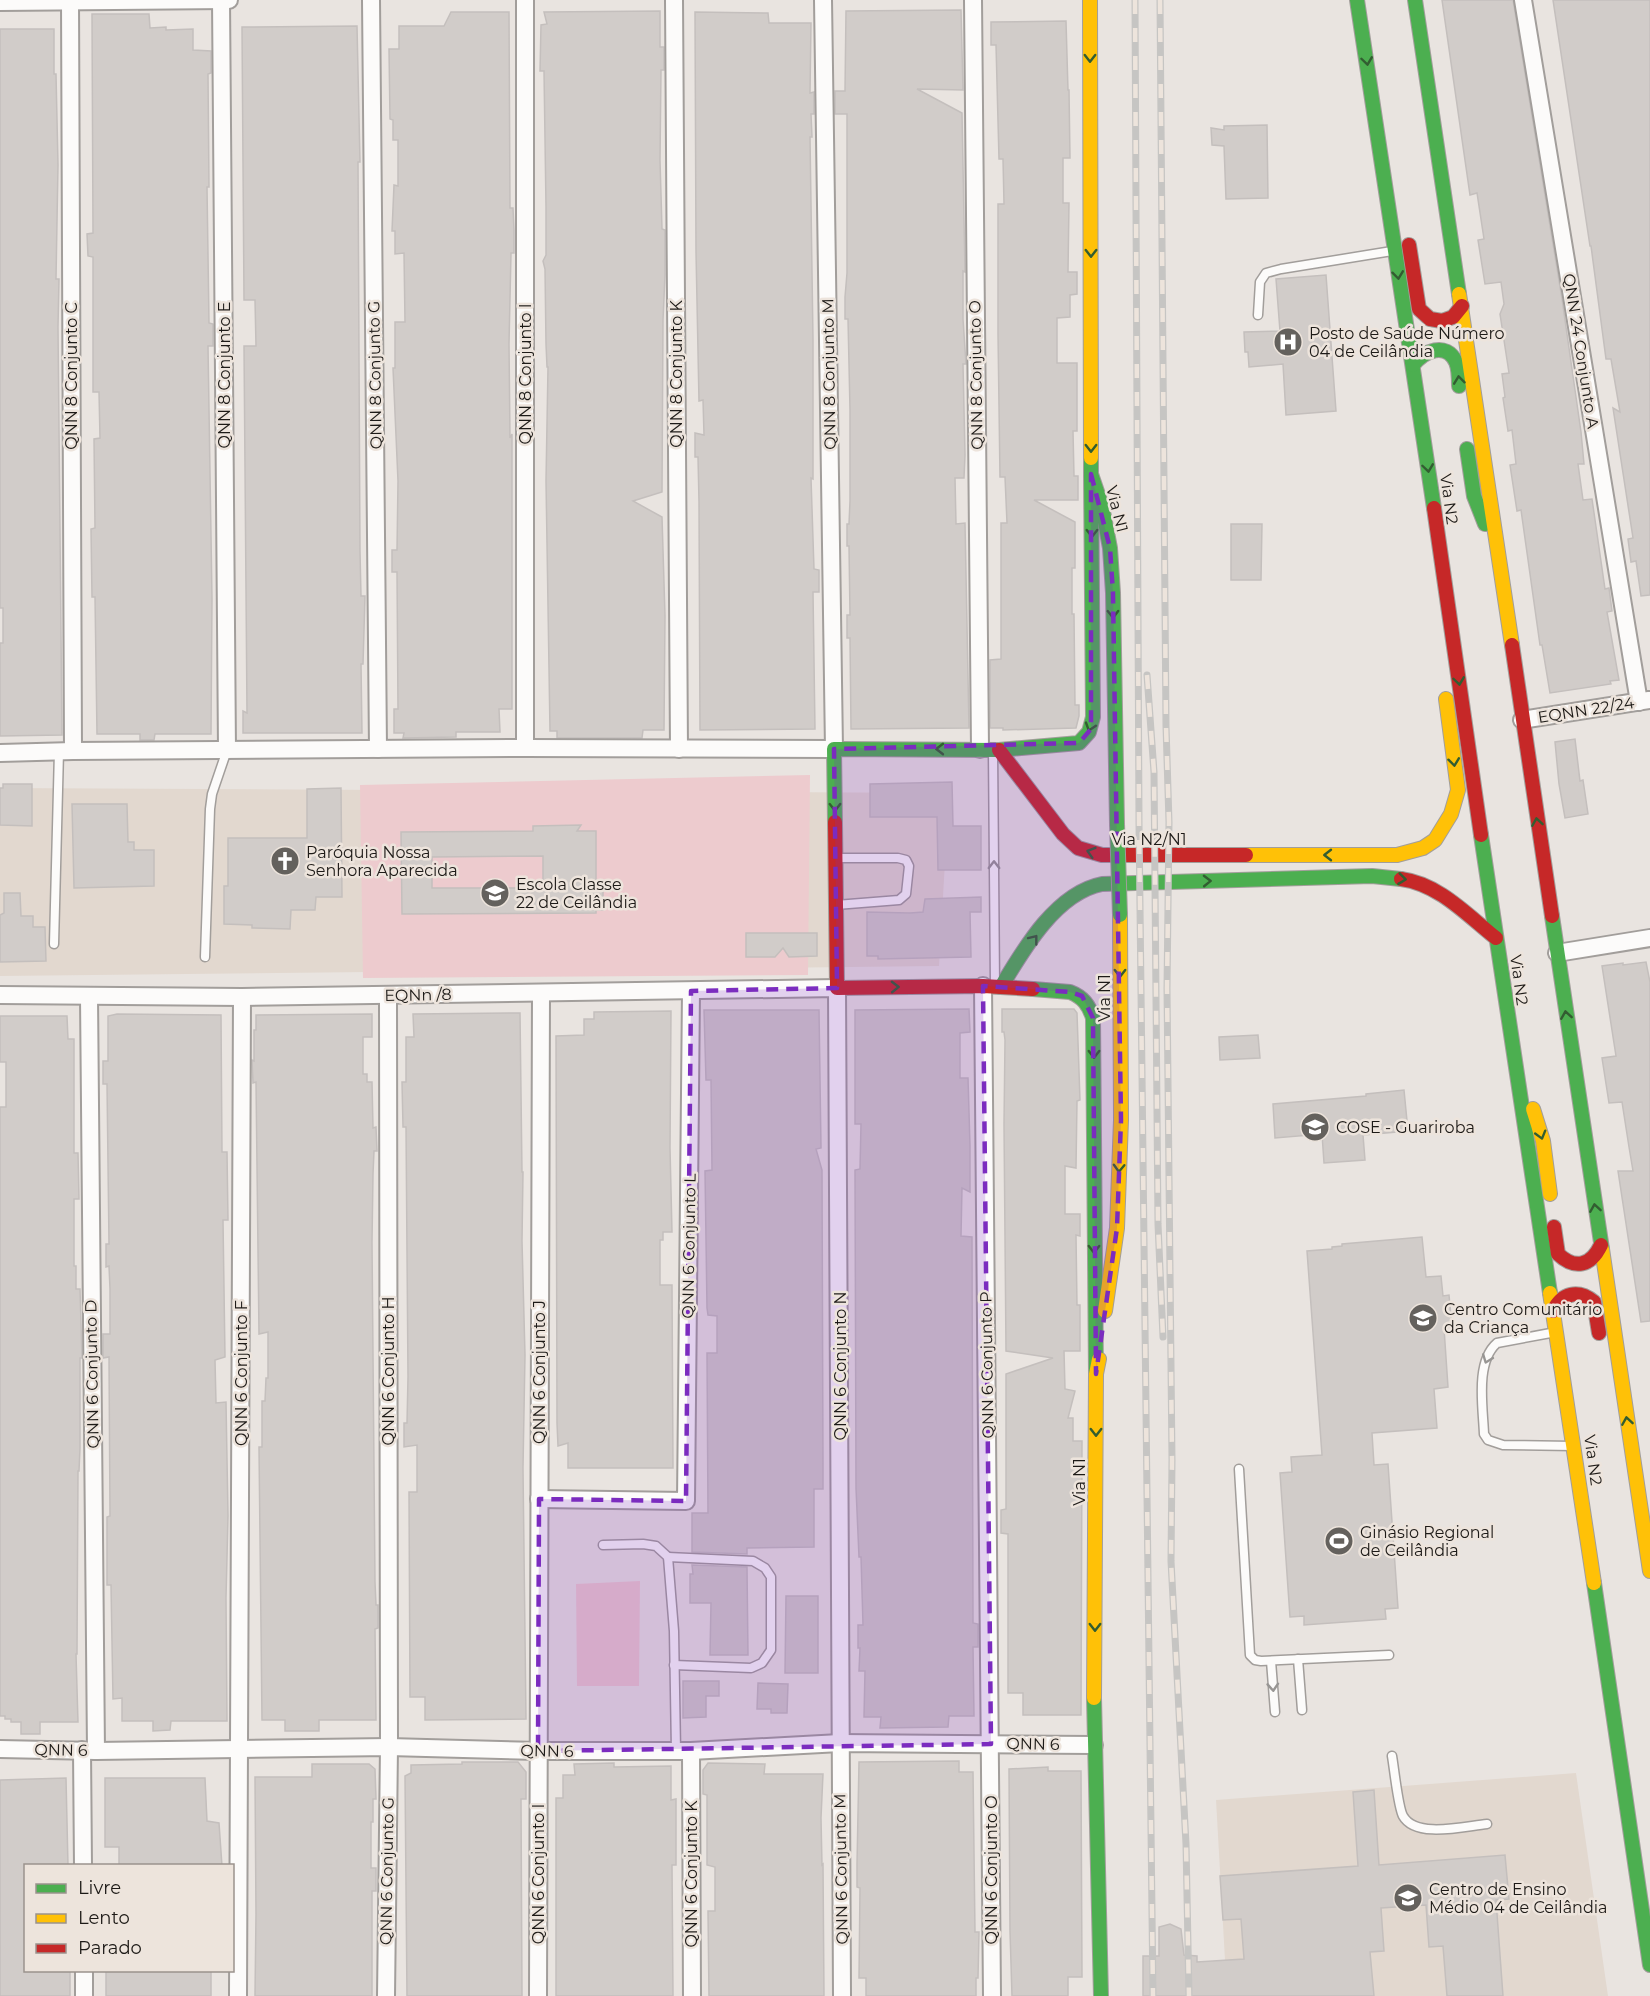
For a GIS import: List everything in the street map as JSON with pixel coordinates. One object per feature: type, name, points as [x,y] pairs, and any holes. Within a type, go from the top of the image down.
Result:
[{"type":"main road","name":"Via N1","points":[[1090,0],[1091,474],[1102,506],[1110,548],[1113,593],[1120,915],[1121,1120],[1117,1228],[1096,1374],[1094,1745],[1101,1996]]},
{"type":"main road","name":"Via N2","points":[[1357,0],[1650,1965]]},
{"type":"main road","points":[[1415,0],[1650,1571]]},
{"type":"main road","points":[[1372,92],[1394,159]]},
{"type":"main road","points":[[1407,228],[1419,309],[1423,315],[1435,322],[1448,321],[1462,306]]},
{"type":"main road","points":[[1413,365],[1423,353],[1429,350],[1436,349],[1448,353],[1456,362],[1462,407]]},
{"type":"main road","points":[[1466,441],[1474,496],[1499,559]]},
{"type":"main road","points":[[1091,474],[1093,717],[1091,729],[1086,738],[1078,743],[990,749],[834,749],[837,988],[993,987],[1070,992],[1082,996],[1090,1006],[1094,1018],[1096,1374]]},
{"type":"main road","name":"Via N2/N1","points":[[990,749],[1063,834],[1078,848],[1102,855],[1397,855],[1423,848],[1435,840],[1450,814],[1458,790],[1444,682],[1450,620]]},
{"type":"main road","points":[[993,987],[1064,904],[1084,889],[1102,884],[1372,876],[1415,881],[1443,895],[1497,938]]},
{"type":"main road","points":[[1511,1039],[1543,1142],[1558,1254],[1567,1262],[1579,1265],[1594,1259],[1601,1245]]},
{"type":"main road","points":[[1553,1311],[1555,1304],[1566,1294],[1579,1293],[1590,1298],[1594,1302],[1601,1347]]},
{"type":"main road","points":[[1617,1437],[1642,1521]]},
{"type":"main road","points":[[1636,1875],[1650,1915]]},
{"type":"street","name":"QNN 8 Conjunto C","points":[[66,751],[70,0]]},
{"type":"street","name":"QNN 8 Conjunto E","points":[[221,0],[227,750]]},
{"type":"street","points":[[0,2],[229,0]]},
{"type":"street","name":"QNN 8 Conjunto G","points":[[371,0],[378,749]]},
{"type":"street","name":"QNN 8 Conjunto I","points":[[525,0],[525,748]]},
{"type":"street","name":"QNN 8 Conjunto K","points":[[674,0],[679,749]]},
{"type":"street","name":"QNN 8 Conjunto M","points":[[823,0],[834,749]]},
{"type":"street","name":"QNN 8 Conjunto O","points":[[973,0],[990,749]]},
{"type":"street","name":"QNN 24 Conjunto A","points":[[1523,0],[1645,701]]},
{"type":"street","name":"EQNN 22/24","points":[[1522,720],[1645,701]]},
{"type":"street","points":[[0,753],[525,748],[834,749]]},
{"type":"street","points":[[1557,953],[1650,938]]},
{"type":"street","name":"QNN 6 Conjunto P","points":[[991,1743],[993,987]]},
{"type":"street","name":"EQNn /8","points":[[0,995],[242,997],[837,988]]},
{"type":"street","name":"QNN 6 Conjunto N","points":[[837,988],[841,1489],[840,1743]]},
{"type":"street","name":"QNN 6 Conjunto L","points":[[539,1499],[686,1501],[691,991]]},
{"type":"street","name":"QNN 6 Conjunto J","points":[[538,1751],[541,993]]},
{"type":"street","name":"QNN 6 Conjunto H","points":[[388,995],[389,1747]]},
{"type":"street","name":"QNN 6 Conjunto D","points":[[83,1864],[89,1751],[88,996]]},
{"type":"street","name":"QNN 6 Conjunto F","points":[[238,1996],[242,997]]},
{"type":"street","name":"QNN 6","points":[[0,1749],[89,1751],[389,1747],[538,1751],[683,1751],[840,1743],[1094,1745]]},
{"type":"street","name":"QNN 6 Conjunto M","points":[[840,1743],[842,1996]]},
{"type":"street","name":"QNN 6 Conjunto O","points":[[991,1743],[992,1996]]},
{"type":"street","name":"QNN 6 Conjunto G","points":[[386,1996],[389,1747]]},
{"type":"street","name":"QNN 6 Conjunto I","points":[[538,1751],[538,1996]]},
{"type":"street","name":"QNN 6 Conjunto K","points":[[683,1751],[692,1996]]},
{"type":"street","points":[[84,1972],[84,1996]]},
{"type":"lane","points":[[1258,315],[1260,282],[1266,273],[1396,251]]},
{"type":"lane","points":[[990,749],[993,987]]},
{"type":"lane","points":[[205,957],[210,809],[212,794],[227,750]]},
{"type":"lane","points":[[54,944],[66,751]]},
{"type":"lane","points":[[835,858],[898,858],[906,860],[909,866],[906,894],[899,900],[836,905]]},
{"type":"lane","points":[[1556,1332],[1497,1343],[1491,1348],[1482,1371],[1484,1434],[1488,1440],[1503,1445],[1574,1446]]},
{"type":"lane","points":[[1239,1469],[1250,1655],[1255,1660],[1271,1661],[1389,1654]]},
{"type":"lane","points":[[603,1545],[657,1546],[668,1557],[683,1751]]},
{"type":"lane","points":[[668,1557],[753,1561],[765,1568],[771,1577],[771,1650],[762,1663],[751,1668],[675,1665]]},
{"type":"lane","points":[[1298,1659],[1302,1710]]},
{"type":"lane","points":[[1271,1661],[1275,1713]]},
{"type":"lane","points":[[1392,1756],[1402,1815],[1411,1824],[1427,1830],[1487,1824]]},
{"type":"highlighted area","points":[[1091,474],[1110,548],[1113,593],[1121,1120],[1117,1228],[1096,1374],[1093,1018],[1082,996],[1070,992],[983,986],[991,1744],[538,1751],[539,1499],[686,1501],[691,991],[837,988],[834,749],[1079,743],[1091,729]]},
{"type":"shaded area","points":[[810,775],[808,975],[363,978],[360,785]]},
{"type":"shaded area","points":[[0,788],[949,793],[939,966],[0,976]]},
{"type":"shaded area","points":[[640,1581],[639,1686],[577,1686],[576,1584]]},
{"type":"shaded area","name":"Centro de Ensino Médio 04 de Ceilândia","points":[[1576,1773],[1608,1996],[1227,1996],[1216,1800]]},
{"type":"building","points":[[1442,0],[1513,0],[1562,299],[1581,432],[1584,464],[1578,464],[1583,500],[1592,499],[1605,589],[1609,588],[1612,611],[1607,612],[1619,680],[1610,681],[1611,684],[1550,693],[1542,645],[1540,645],[1521,510],[1517,511],[1510,465],[1516,464],[1512,430],[1508,431],[1503,398],[1505,397],[1502,374],[1509,373],[1500,314],[1504,304],[1501,282],[1485,284],[1478,240],[1484,239],[1477,193],[1470,195]]},
{"type":"building","points":[[1553,0],[1650,0],[1650,595],[1641,596],[1636,561],[1631,562],[1628,539],[1633,538],[1613,408],[1620,412],[1611,359],[1606,359]]},
{"type":"building","points":[[961,10],[963,90],[917,89],[962,113],[965,455],[964,478],[955,478],[956,524],[965,523],[969,728],[851,729],[850,638],[847,638],[847,615],[850,615],[847,524],[849,524],[850,501],[850,410],[848,319],[845,319],[847,114],[835,114],[835,91],[845,91],[846,11]]},
{"type":"building","points":[[660,11],[660,47],[664,47],[664,70],[661,70],[660,160],[662,229],[665,230],[662,492],[633,501],[662,517],[665,616],[664,730],[643,730],[642,738],[557,738],[557,731],[550,731],[546,481],[548,367],[543,261],[546,255],[546,207],[544,71],[540,71],[541,25],[547,24],[544,12]]},
{"type":"building","points":[[451,12],[509,12],[510,208],[513,208],[514,230],[514,253],[511,253],[509,344],[510,438],[512,434],[512,709],[499,709],[500,732],[456,732],[456,737],[403,738],[404,733],[394,733],[394,709],[398,709],[397,572],[392,572],[392,550],[397,550],[398,481],[393,368],[395,368],[395,322],[405,322],[404,253],[395,254],[395,231],[392,231],[394,185],[398,186],[398,140],[393,140],[393,120],[390,119],[389,49],[399,49],[399,26],[444,26]]},
{"type":"building","points":[[695,12],[768,13],[769,23],[811,23],[810,93],[814,92],[814,114],[811,114],[812,137],[810,137],[813,339],[813,479],[811,478],[814,569],[819,570],[819,592],[813,592],[815,729],[700,730],[699,502],[695,433],[704,435],[703,400],[699,401]]},
{"type":"building","points":[[92,14],[149,14],[150,28],[193,29],[193,50],[211,51],[211,73],[208,74],[209,187],[207,187],[209,323],[213,324],[213,346],[208,346],[212,599],[211,734],[155,734],[154,740],[140,740],[140,734],[97,734],[95,597],[92,597],[91,529],[95,528],[94,439],[100,438],[99,392],[93,392],[93,257],[88,256],[87,234],[93,233]]},
{"type":"building","points":[[1066,21],[1070,158],[1063,158],[1063,203],[1069,203],[1068,272],[1077,272],[1077,294],[1070,295],[1070,317],[1057,318],[1057,363],[1077,363],[1077,431],[1073,431],[1074,476],[1078,476],[1078,500],[1034,500],[1075,522],[1072,614],[1074,614],[1075,705],[1079,705],[1079,716],[1076,728],[1003,730],[1003,728],[990,728],[990,660],[1001,659],[1001,523],[1007,523],[1005,477],[1000,477],[998,334],[998,204],[1004,204],[1003,159],[999,159],[996,45],[991,45],[991,22]]},
{"type":"building","points":[[357,26],[360,162],[358,162],[360,551],[361,596],[365,596],[363,664],[361,664],[362,733],[243,733],[243,711],[247,713],[244,346],[256,346],[255,300],[244,300],[242,27]]},
{"type":"building","points":[[0,29],[54,29],[58,165],[56,279],[59,279],[62,735],[0,736],[0,643],[3,643],[3,608],[0,608]]},
{"type":"building","points":[[1267,125],[1268,198],[1226,199],[1224,146],[1212,145],[1211,128],[1224,130],[1224,126]]},
{"type":"building","name":"Posto de Saúde Número 04 de Ceilândia","points":[[1326,275],[1336,411],[1286,415],[1283,364],[1249,367],[1248,352],[1245,352],[1244,332],[1280,331],[1276,279]]},
{"type":"building","points":[[1231,524],[1262,524],[1261,580],[1231,580]]},
{"type":"building","points":[[1575,739],[1580,781],[1583,780],[1588,814],[1565,818],[1555,742]]},
{"type":"building","points":[[952,782],[953,826],[981,826],[981,870],[938,870],[937,817],[870,817],[870,784]]},
{"type":"building","points":[[3,784],[32,784],[32,826],[0,825],[0,788],[3,788]]},
{"type":"building","name":"Paróquia Nossa Senhora Aparecida","points":[[341,788],[342,897],[316,897],[315,910],[291,910],[290,929],[252,928],[252,925],[224,924],[224,886],[228,886],[228,838],[307,838],[307,789]]},
{"type":"building","points":[[72,804],[127,804],[128,842],[134,842],[134,850],[154,850],[154,886],[74,888]]},
{"type":"building","points":[[581,825],[577,831],[596,831],[596,884],[603,884],[603,910],[596,910],[596,913],[402,914],[401,832],[533,831],[533,826]],"holes":[[[543,856],[543,888],[432,888],[432,857]]]},
{"type":"building","points":[[4,893],[20,893],[21,916],[33,916],[33,927],[45,927],[46,961],[0,962],[0,915],[4,913]]},
{"type":"building","points":[[981,897],[981,912],[970,912],[971,957],[878,959],[878,956],[867,956],[867,912],[923,912],[925,899]]},
{"type":"building","points":[[746,933],[817,933],[817,956],[789,957],[783,948],[775,957],[746,957]]},
{"type":"building","points":[[1646,962],[1650,982],[1650,1321],[1641,1322],[1618,1171],[1633,1171],[1622,1102],[1609,1103],[1602,1058],[1616,1056],[1602,966]]},
{"type":"building","points":[[969,1009],[970,1032],[960,1033],[960,1078],[968,1078],[970,1146],[970,1192],[962,1188],[961,1236],[972,1237],[973,1623],[978,1624],[978,1647],[973,1647],[974,1716],[949,1716],[948,1727],[880,1728],[881,1717],[864,1717],[865,1671],[859,1671],[860,1648],[858,1648],[858,1625],[863,1625],[856,1488],[855,1170],[860,1169],[861,1124],[855,1124],[855,1010]]},
{"type":"building","points":[[1002,1009],[1074,1009],[1077,1013],[1080,1100],[1077,1101],[1076,1168],[1065,1166],[1065,1214],[1080,1214],[1080,1236],[1076,1235],[1080,1351],[1064,1351],[1065,1389],[1075,1391],[1068,1418],[1073,1418],[1073,1441],[1082,1441],[1081,1715],[1023,1715],[1023,1693],[1008,1693],[1008,1534],[1001,1533],[1001,1510],[1006,1509],[1006,1374],[1053,1358],[1006,1351],[1005,1040],[1004,1032],[1002,1032]]},
{"type":"building","points":[[704,1010],[819,1010],[821,1148],[816,1149],[822,1170],[823,1489],[814,1489],[814,1547],[747,1548],[747,1554],[692,1552],[692,1513],[708,1513],[707,1353],[717,1353],[717,1316],[708,1315],[707,1308],[705,1171],[712,1170],[711,1080],[706,1080]]},
{"type":"building","points":[[671,1011],[672,1232],[663,1232],[663,1240],[660,1240],[660,1285],[672,1285],[673,1468],[568,1468],[568,1443],[558,1446],[557,1423],[556,1036],[584,1035],[584,1019],[594,1019],[594,1012]]},
{"type":"building","points":[[520,1013],[525,1355],[523,1468],[526,1719],[425,1720],[425,1697],[410,1697],[409,1492],[417,1492],[417,1445],[404,1447],[408,1377],[406,1127],[403,1127],[402,1082],[406,1082],[406,1037],[414,1037],[413,1014]]},
{"type":"building","points":[[117,1014],[221,1015],[222,1152],[227,1152],[228,1220],[223,1220],[225,1357],[215,1360],[216,1403],[226,1402],[227,1721],[171,1721],[170,1730],[153,1731],[153,1721],[122,1721],[122,1698],[113,1699],[111,1585],[107,1585],[107,1517],[110,1516],[109,1357],[103,1358],[103,1334],[110,1334],[110,1289],[109,1266],[106,1267],[106,1244],[109,1244],[107,1084],[103,1084],[103,1061],[108,1061],[108,1016]]},
{"type":"building","points":[[372,1014],[372,1037],[363,1037],[363,1074],[367,1074],[367,1082],[372,1082],[373,1128],[376,1127],[377,1151],[374,1151],[372,1242],[375,1582],[376,1605],[378,1605],[378,1628],[375,1629],[376,1720],[319,1720],[319,1731],[285,1731],[285,1720],[262,1720],[259,1447],[262,1447],[262,1401],[265,1401],[266,1378],[268,1378],[268,1332],[259,1334],[256,1082],[253,1083],[252,1060],[254,1061],[254,1030],[256,1030],[256,1015]]},
{"type":"building","points":[[0,1016],[67,1016],[68,1039],[74,1039],[74,1153],[78,1153],[79,1199],[74,1199],[74,1266],[76,1266],[76,1289],[80,1289],[82,1358],[80,1358],[78,1471],[76,1654],[78,1722],[40,1722],[40,1734],[21,1734],[21,1722],[11,1722],[11,1719],[0,1716],[0,1107],[6,1107],[6,1062],[0,1062]]},
{"type":"building","points":[[1258,1035],[1260,1058],[1220,1060],[1219,1037]]},
{"type":"building","points":[[1404,1090],[1408,1131],[1363,1135],[1365,1160],[1324,1163],[1322,1134],[1275,1138],[1273,1104],[1366,1096],[1366,1094]]},
{"type":"building","points":[[1422,1237],[1426,1277],[1441,1276],[1443,1296],[1449,1295],[1452,1327],[1444,1328],[1448,1387],[1434,1389],[1437,1428],[1372,1433],[1374,1465],[1388,1464],[1398,1608],[1385,1609],[1386,1619],[1304,1625],[1304,1616],[1290,1617],[1280,1473],[1292,1472],[1291,1457],[1322,1455],[1307,1251],[1332,1249],[1342,1244]]},
{"type":"building","points":[[692,1565],[747,1567],[748,1655],[710,1655],[711,1603],[690,1603]]},
{"type":"building","points":[[786,1596],[818,1596],[818,1673],[785,1673]]},
{"type":"building","points":[[683,1681],[719,1681],[719,1696],[706,1696],[706,1717],[683,1718]]},
{"type":"building","points":[[758,1683],[788,1684],[787,1713],[771,1713],[771,1709],[757,1709]]},
{"type":"building","points":[[959,1761],[959,1772],[973,1772],[975,1932],[979,1932],[976,1996],[866,1996],[866,1978],[859,1978],[860,1888],[857,1887],[857,1864],[859,1762]]},
{"type":"building","points":[[462,1762],[518,1762],[526,1772],[526,1799],[521,1799],[522,1996],[407,1996],[405,1776],[411,1773],[411,1765],[462,1764]]},
{"type":"building","points":[[614,1763],[614,1767],[671,1766],[671,1800],[676,1799],[676,1865],[672,1865],[673,1996],[556,1996],[556,1798],[563,1798],[563,1775],[575,1775],[574,1764]]},
{"type":"building","points":[[708,1763],[765,1764],[764,1774],[823,1774],[821,1818],[824,1996],[709,1996],[708,1911],[715,1911],[715,1867],[707,1865],[707,1795],[703,1794],[703,1770]]},
{"type":"building","points":[[312,1764],[369,1764],[375,1769],[376,1799],[373,1799],[373,1822],[371,1822],[371,1868],[376,1868],[376,1891],[372,1891],[372,1996],[255,1996],[255,1777],[312,1777]]},
{"type":"building","points":[[1048,1767],[1048,1771],[1081,1771],[1082,1977],[1068,1977],[1068,1996],[1012,1996],[1009,1769]]},
{"type":"building","points":[[66,1778],[68,1864],[24,1864],[24,1972],[70,1972],[70,1996],[0,1996],[0,1780]]},
{"type":"building","points":[[105,1778],[205,1778],[207,1821],[219,1823],[222,1864],[119,1864],[119,1847],[105,1847]]},
{"type":"building","points":[[1374,1790],[1379,1865],[1505,1855],[1509,1899],[1496,1900],[1503,1996],[1447,1996],[1443,1946],[1429,1947],[1426,1905],[1381,1908],[1384,1951],[1370,1952],[1374,1996],[1143,1996],[1143,1956],[1159,1956],[1159,1927],[1170,1924],[1181,1929],[1184,1955],[1197,1956],[1197,1962],[1244,1959],[1241,1919],[1223,1920],[1220,1876],[1358,1866],[1353,1792]]},
{"type":"building","points":[[106,1972],[211,1972],[211,1996],[106,1996]]},
{"type":"railway","points":[[1135,0],[1139,823],[1153,1996]]},
{"type":"railway","points":[[1160,0],[1166,726],[1169,822],[1167,988],[1171,1561],[1186,1844],[1189,1996]]},
{"type":"railway","points":[[1147,675],[1154,772],[1158,1224],[1163,1337]]},
{"type":"traffic: fast","points":[[1357,0],[1434,508]]},
{"type":"traffic: fast","points":[[1415,0],[1459,294]]},
{"type":"traffic: fast","points":[[1413,365],[1429,352],[1435,350],[1447,352],[1456,362],[1459,386]]},
{"type":"traffic: fast","points":[[1467,449],[1474,496],[1485,524]]},
{"type":"traffic: fast","points":[[1091,458],[1091,474],[1102,506],[1110,548],[1113,593],[1117,824]]},
{"type":"traffic: fast","points":[[835,822],[834,749],[999,750],[1079,743],[1089,732],[1093,717],[1091,474]]},
{"type":"traffic: fast","points":[[1117,824],[1120,915]]},
{"type":"traffic: fast","points":[[1481,835],[1550,1293]]},
{"type":"traffic: fast","points":[[1001,987],[1030,941],[1056,911],[1085,889],[1102,884],[1372,876],[1401,879]]},
{"type":"traffic: fast","points":[[1552,916],[1602,1249]]},
{"type":"traffic: fast","points":[[1033,989],[1075,994],[1085,1002],[1093,1018],[1096,1374]]},
{"type":"traffic: fast","points":[[1594,1583],[1650,1965]]},
{"type":"traffic: fast","points":[[1094,1698],[1101,1996]]},
{"type":"traffic: slow","points":[[1090,0],[1091,458]]},
{"type":"traffic: slow","points":[[1459,294],[1512,645]]},
{"type":"traffic: slow","points":[[1246,855],[1397,855],[1423,848],[1435,840],[1451,814],[1458,790],[1446,699]]},
{"type":"traffic: slow","points":[[1105,1311],[1117,1228],[1121,1120],[1120,915]]},
{"type":"traffic: slow","points":[[1533,1109],[1543,1141],[1550,1194]]},
{"type":"traffic: slow","points":[[1602,1249],[1650,1571]]},
{"type":"traffic: slow","points":[[1550,1293],[1594,1583]]},
{"type":"traffic: slow","points":[[1094,1698],[1096,1374],[1099,1359]]},
{"type":"traffic: jam","points":[[1409,245],[1419,309],[1430,319],[1442,321],[1453,317],[1462,306]]},
{"type":"traffic: jam","points":[[1434,508],[1481,835]]},
{"type":"traffic: jam","points":[[1512,645],[1552,916]]},
{"type":"traffic: jam","points":[[999,750],[1063,834],[1078,848],[1102,855],[1246,855]]},
{"type":"traffic: jam","points":[[835,822],[837,988],[983,986],[1033,989]]},
{"type":"traffic: jam","points":[[1401,879],[1415,882],[1440,894],[1496,938]]},
{"type":"traffic: jam","points":[[1554,1227],[1558,1254],[1570,1262],[1576,1264],[1587,1261],[1601,1245]]},
{"type":"traffic: jam","points":[[1553,1311],[1566,1297],[1582,1295],[1594,1302],[1599,1333]]},
{"type":"place","name":"Posto de Saúde Número 04 de Ceilândia","points":[[1288,342]]},
{"type":"place","name":"Paróquia Nossa Senhora Aparecida","points":[[285,861]]},
{"type":"place","name":"Escola Classe 22 de Ceilândia","points":[[495,893]]},
{"type":"place","name":"COSE - Guariroba","points":[[1315,1127]]},
{"type":"place","name":"Centro Comunitário da Criança","points":[[1423,1318]]},
{"type":"place","name":"Ginásio Regional de Ceilândia","points":[[1339,1541]]},
{"type":"place","name":"Centro de Ensino Médio 04 de Ceilândia","points":[[1408,1898]]}]
